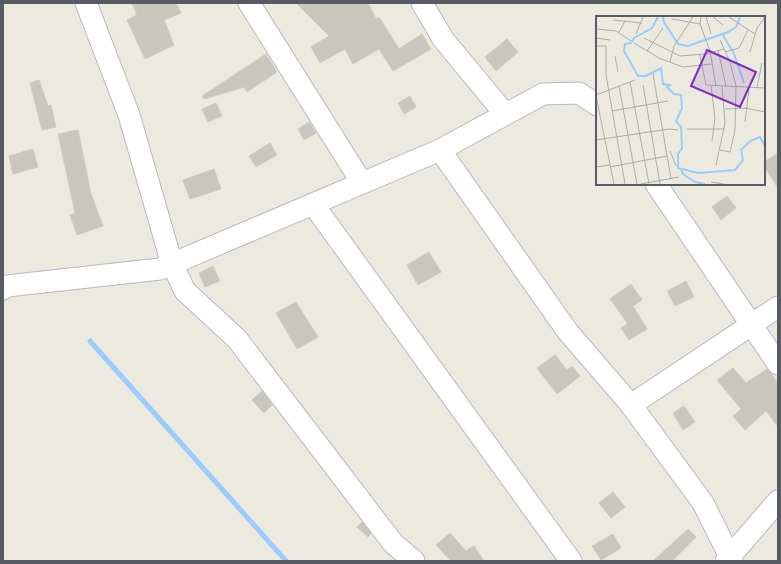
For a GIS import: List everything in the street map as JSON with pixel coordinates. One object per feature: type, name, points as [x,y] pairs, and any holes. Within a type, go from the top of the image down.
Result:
[{"type":"street","points":[[86,3],[129,114],[172,264],[185,291],[237,339],[393,543],[414,561]]},
{"type":"street","points":[[249,3],[362,183]]},
{"type":"street","points":[[422,3],[443,38],[505,114]]},
{"type":"street","points":[[3,289],[7,286],[160,269],[440,150],[543,94],[579,93],[596,104]]},
{"type":"street","points":[[440,150],[568,332],[631,405],[703,503],[729,559],[778,501]]},
{"type":"street","points":[[657,185],[750,325],[778,364]]},
{"type":"street","points":[[313,204],[571,561]]},
{"type":"street","points":[[631,405],[778,307]]},
{"type":"building","points":[[132,3],[176,3],[181,13],[164,20],[174,45],[145,59],[127,20],[137,15]]},
{"type":"building","points":[[296,3],[368,3],[376,19],[379,17],[399,49],[422,34],[431,49],[393,71],[379,49],[353,64],[345,49],[320,63],[311,47],[329,36]]},
{"type":"building","points":[[507,39],[518,52],[496,71],[485,57]]},
{"type":"building","points":[[266,54],[277,72],[247,92],[244,87],[204,99],[202,96]]},
{"type":"building","points":[[39,80],[48,106],[51,105],[56,127],[42,130],[30,83]]},
{"type":"building","points":[[410,96],[416,107],[404,114],[398,103]]},
{"type":"building","points":[[216,103],[222,116],[208,122],[202,109]]},
{"type":"building","points":[[309,122],[316,133],[304,140],[298,129]]},
{"type":"building","points":[[78,130],[91,194],[103,226],[77,235],[70,215],[75,213],[58,134]]},
{"type":"building","points":[[270,143],[277,155],[256,167],[249,156]]},
{"type":"building","points":[[33,149],[38,167],[13,174],[9,156]]},
{"type":"building","points":[[778,153],[778,188],[765,168],[765,161]]},
{"type":"building","points":[[214,169],[221,189],[190,199],[183,180]]},
{"type":"building","points":[[727,196],[736,208],[721,220],[712,207]]},
{"type":"building","points":[[429,252],[441,272],[418,285],[407,265]]},
{"type":"building","points":[[213,266],[220,281],[205,287],[199,273]]},
{"type":"building","points":[[686,281],[694,297],[675,306],[667,291]]},
{"type":"building","points":[[631,284],[642,300],[633,306],[647,329],[629,340],[621,328],[628,324],[610,299]]},
{"type":"building","points":[[296,302],[318,337],[297,349],[276,313]]},
{"type":"building","points":[[555,355],[567,370],[572,366],[580,376],[557,394],[537,368]]},
{"type":"building","points":[[733,368],[746,383],[767,369],[771,373],[778,384],[778,427],[766,411],[745,430],[733,416],[741,409],[717,380]]},
{"type":"building","points":[[262,391],[272,405],[264,413],[252,400]]},
{"type":"building","points":[[684,406],[695,422],[683,430],[673,413]]},
{"type":"building","points":[[613,492],[625,507],[611,518],[599,503]]},
{"type":"building","points":[[362,522],[371,533],[368,537],[357,527]]},
{"type":"building","points":[[688,529],[696,537],[672,561],[653,561]]},
{"type":"building","points":[[450,533],[466,551],[474,546],[484,561],[451,561],[436,545]]},
{"type":"building","points":[[613,534],[621,548],[601,560],[592,546]]},
{"type":"waterway","points":[[90,341],[286,561]]}]
